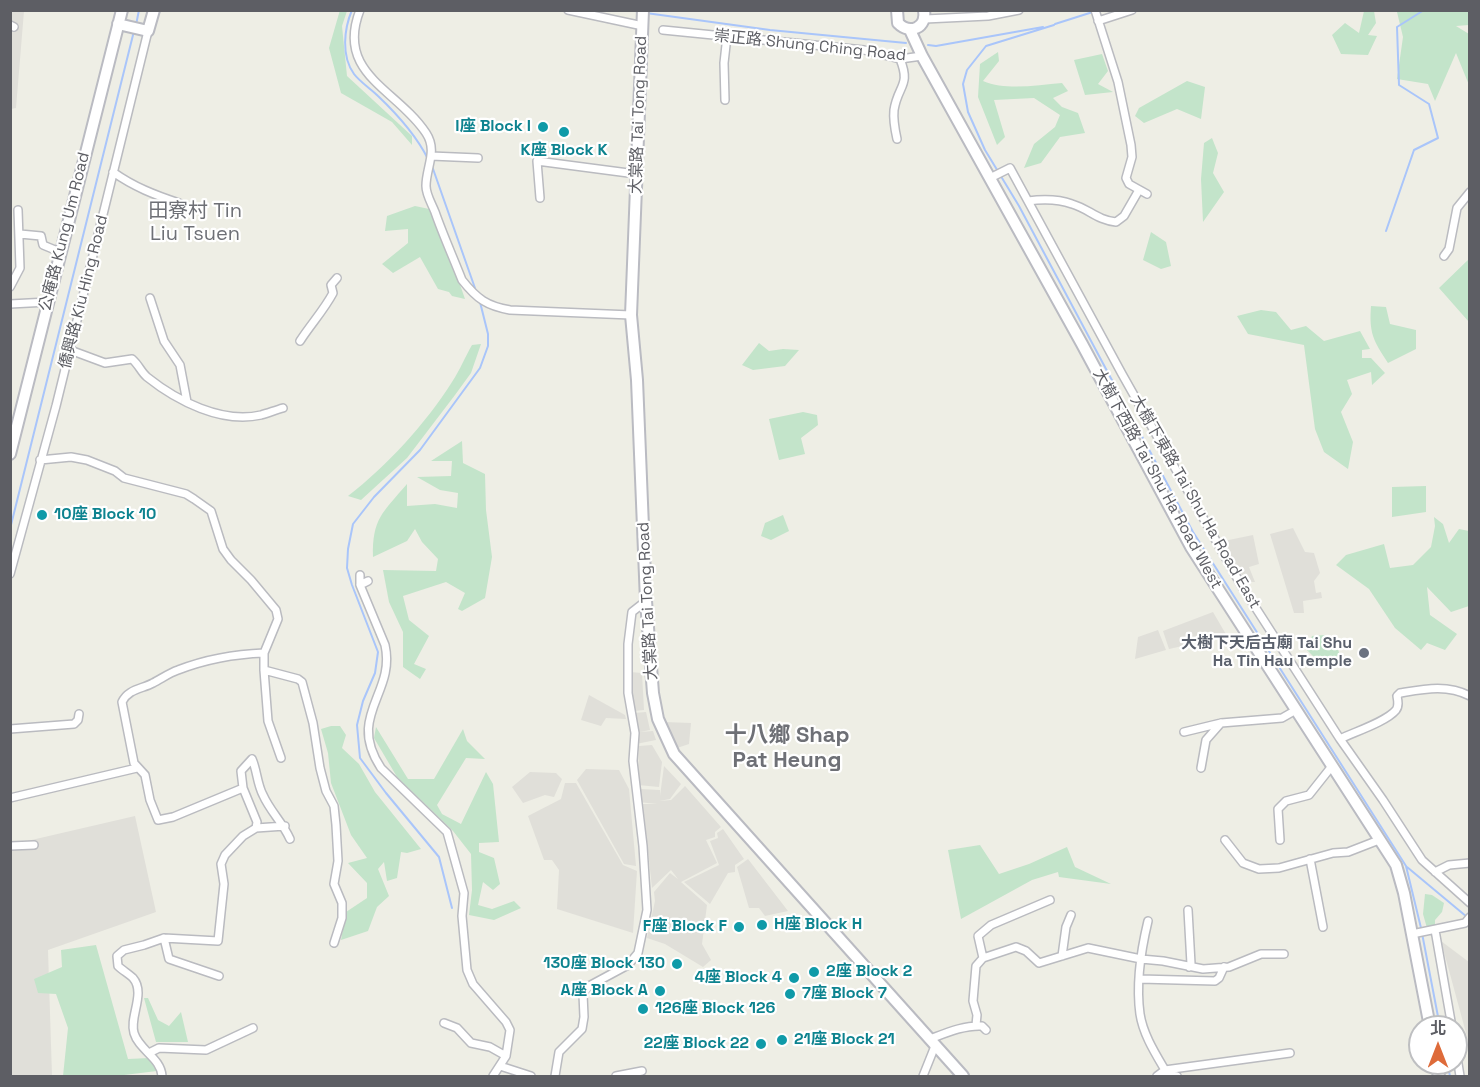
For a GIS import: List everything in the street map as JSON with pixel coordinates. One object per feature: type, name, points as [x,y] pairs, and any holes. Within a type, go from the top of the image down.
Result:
[{"type":"street","name":"公庵路 Kung Um Road","points":[[10,454],[14,426],[122,10]]},
{"type":"street","name":"僑興路 Kiu Hing Road","points":[[10,574],[70,350],[154,10]]},
{"type":"street","points":[[360,10],[353,31],[356,53],[362,68],[426,133],[432,152],[427,191],[462,280],[472,293],[492,306],[510,310],[631,315]]},
{"type":"street","points":[[567,10],[643,26]]},
{"type":"street","points":[[910,30],[917,29],[925,15],[988,15],[1019,10]]},
{"type":"street","points":[[1095,10],[1118,82],[1131,145],[1132,157],[1126,178],[1129,184],[1147,194]]},
{"type":"street","points":[[1098,21],[1132,10]]},
{"type":"street","name":"大樹下西路 Tai Shu Ha Road West","points":[[897,11],[898,23],[910,30],[922,56],[1191,548],[1396,865],[1404,893],[1428,1015]]},
{"type":"street","name":"大棠路 Tai Tong Road","points":[[642,12],[631,315],[637,380],[646,601],[653,693],[658,719],[674,754],[963,1077]]},
{"type":"street","points":[[118,24],[148,31]]},
{"type":"street","name":"崇正路 Shung Ching Road","points":[[663,30],[864,50],[900,58],[922,56]]},
{"type":"street","points":[[724,100],[727,36]]},
{"type":"street","points":[[897,139],[894,107],[905,79],[900,58]]},
{"type":"street","points":[[432,152],[478,158]]},
{"type":"street","points":[[540,198],[537,161],[636,174]]},
{"type":"street","name":"大樹下東路 Tai Shu Ha Road East","points":[[990,178],[1010,168],[1212,537],[1241,585],[1422,860],[1470,903]]},
{"type":"street","points":[[113,172],[128,183],[149,193],[179,203]]},
{"type":"street","points":[[1028,201],[1046,199],[1073,204],[1104,221],[1116,222],[1124,216],[1139,190]]},
{"type":"street","points":[[1444,256],[1449,249],[1457,208],[1470,192]]},
{"type":"street","points":[[10,287],[20,268],[18,210]]},
{"type":"street","points":[[20,234],[41,236],[43,245],[60,252]]},
{"type":"street","points":[[300,340],[327,305],[333,293],[331,285],[337,278]]},
{"type":"street","points":[[150,298],[164,341],[180,365],[188,402]]},
{"type":"street","points":[[10,304],[48,302]]},
{"type":"street","points":[[70,350],[105,363],[132,360],[140,365],[144,375],[203,409],[236,416],[259,415],[283,408]]},
{"type":"street","points":[[40,460],[71,457],[87,460],[115,471],[124,478],[186,494],[211,512],[223,549],[276,610],[278,619],[264,653],[264,670],[268,722],[281,758]]},
{"type":"street","points":[[360,575],[360,585],[388,656],[387,671],[370,713],[367,731],[370,746],[381,768],[447,832],[464,893],[462,916],[467,970],[473,984],[506,1022],[510,1030],[506,1056],[493,1077]]},
{"type":"street","points":[[360,585],[368,581]]},
{"type":"street","points":[[555,1077],[559,1052],[582,1029],[583,994],[589,986],[628,965],[638,953],[647,910],[643,846],[633,761],[635,733],[628,693],[628,654],[632,612],[646,601]]},
{"type":"street","points":[[243,788],[173,817],[158,820],[150,800],[145,775],[134,763],[122,702],[125,696],[176,670],[249,653],[264,653]]},
{"type":"street","points":[[264,670],[302,682],[313,723],[320,768],[326,791],[334,806],[336,825],[338,861],[334,884],[342,903],[342,918],[334,943]]},
{"type":"street","points":[[1340,738],[1385,718],[1396,710],[1397,696],[1400,693],[1446,688],[1457,689],[1470,696]]},
{"type":"street","points":[[1184,732],[1221,723],[1282,718],[1296,710]]},
{"type":"street","points":[[10,729],[74,724],[79,714]]},
{"type":"street","points":[[1201,768],[1206,740],[1221,723]]},
{"type":"street","points":[[256,828],[257,822],[243,788],[241,771],[252,759],[261,793],[276,817],[285,826],[290,839]]},
{"type":"street","points":[[1280,840],[1278,809],[1286,801],[1309,795],[1332,766]]},
{"type":"street","points":[[10,798],[137,768]]},
{"type":"street","points":[[162,1077],[161,1071],[149,1053],[136,1039],[133,1030],[136,985],[133,978],[118,966],[117,956],[124,950],[164,938],[218,941],[224,884],[221,864],[225,855],[243,836],[256,828],[285,826]]},
{"type":"street","points":[[1225,840],[1243,863],[1259,868],[1279,868],[1333,853],[1348,852],[1379,840]]},
{"type":"street","points":[[10,846],[34,845]]},
{"type":"street","points":[[1310,859],[1323,927]]},
{"type":"street","points":[[1436,872],[1449,865],[1470,863]]},
{"type":"street","points":[[983,958],[978,936],[984,930],[1050,900]]},
{"type":"street","points":[[1188,910],[1191,964],[1189,967]]},
{"type":"street","points":[[1062,956],[1065,927],[1071,915]]},
{"type":"street","points":[[1148,921],[1141,959],[1140,1016],[1164,1071],[1177,1077]]},
{"type":"street","points":[[1412,934],[1468,922]]},
{"type":"street","points":[[1435,930],[1450,1015]]},
{"type":"street","points":[[164,938],[169,960],[219,976]]},
{"type":"street","points":[[976,1025],[977,1015],[974,1001],[976,966],[983,958],[1016,947],[1026,951],[1039,963],[1088,948],[1189,967],[1224,968],[1235,966],[1252,956],[1284,954]]},
{"type":"street","points":[[1140,979],[1215,981],[1224,968]]},
{"type":"street","points":[[444,1023],[457,1028],[474,1044],[490,1047],[506,1056]]},
{"type":"street","points":[[923,1077],[932,1042],[957,1029],[976,1025],[986,1030]]},
{"type":"street","points":[[149,1053],[159,1048],[206,1050],[253,1028]]},
{"type":"street","points":[[1157,1077],[1164,1071],[1290,1053]]},
{"type":"street","points":[[500,1066],[531,1077]]},
{"type":"street","points":[[616,1077],[642,1071]]},
{"type":"shaded area","points":[[11,11],[24,11],[16,108],[11,109]]},
{"type":"shaded area","points":[[1293,528],[1305,552],[1314,553],[1320,573],[1314,581],[1316,593],[1321,592],[1322,598],[1303,601],[1304,613],[1294,613],[1270,534]]},
{"type":"shaded area","points":[[1253,535],[1259,564],[1249,567],[1255,582],[1240,582],[1219,542]]},
{"type":"shaded area","points":[[1213,612],[1227,636],[1169,649],[1163,631]]},
{"type":"shaded area","points":[[1158,630],[1166,650],[1135,659],[1138,637]]},
{"type":"shaded area","points":[[630,672],[642,673],[644,710],[634,711]]},
{"type":"shaded area","points":[[589,695],[625,715],[626,719],[606,718],[601,726],[581,720]]},
{"type":"shaded area","points":[[646,712],[650,730],[640,732],[653,731],[656,740],[636,744],[634,713]]},
{"type":"shaded area","points":[[664,722],[691,723],[689,744],[674,749]]},
{"type":"shaded area","points":[[652,745],[662,762],[659,787],[638,785],[639,746]]},
{"type":"shaded area","points":[[664,766],[681,784],[670,799],[659,801],[671,800],[685,786],[721,827],[715,832],[715,837],[706,840],[717,863],[681,882],[707,905],[702,944],[711,960],[703,967],[665,944],[647,938],[655,901],[654,892],[670,873],[678,879],[671,870],[652,888],[643,804],[657,804],[638,802],[640,789],[660,790],[660,796]]},
{"type":"shaded area","points":[[586,769],[619,770],[629,789],[636,866],[624,864],[577,780]]},
{"type":"shaded area","points":[[530,772],[556,773],[562,779],[554,797],[545,795],[523,803],[512,787]]},
{"type":"shaded area","points":[[565,783],[576,783],[623,865],[637,871],[633,933],[557,909],[559,870],[552,860],[544,860],[528,816],[561,799]]},
{"type":"shaded area","points":[[135,816],[156,912],[48,950],[52,1076],[11,1076],[10,845]]},
{"type":"shaded area","points":[[723,829],[744,859],[735,865],[735,872],[728,873],[710,904],[684,882],[719,865],[710,841],[718,838],[717,833]]},
{"type":"shaded area","points":[[748,859],[788,911],[765,916],[759,908],[749,908],[737,867]]},
{"type":"shaded area","points":[[1441,941],[1469,962],[1469,1044],[1468,1015],[1461,1015]]},
{"type":"green space","points":[[340,10],[347,11],[342,26],[347,76],[412,136],[412,145],[392,122],[341,93],[329,48]]},
{"type":"green space","points":[[1404,10],[1469,11],[1469,25],[1456,26],[1469,34],[1469,85],[1456,53],[1435,101],[1428,84],[1397,79],[1403,37],[1397,12]]},
{"type":"green space","points":[[1364,11],[1374,11],[1376,23],[1368,35],[1377,36],[1368,55],[1341,54],[1332,35],[1345,23],[1359,33]]},
{"type":"green space","points":[[998,52],[999,61],[983,81],[1012,87],[1062,83],[1068,91],[1053,98],[1062,107],[1078,113],[1085,133],[1060,137],[1041,163],[1024,168],[1034,144],[1055,127],[1060,115],[1034,98],[994,100],[1005,137],[997,145],[978,97],[980,64]]},
{"type":"green space","points":[[1102,54],[1108,71],[1098,84],[1113,92],[1085,95],[1074,60]]},
{"type":"green space","points":[[1187,81],[1205,87],[1201,119],[1177,109],[1144,123],[1135,116],[1139,108]]},
{"type":"green space","points":[[1212,138],[1218,153],[1213,173],[1224,192],[1203,222],[1201,179],[1204,143]]},
{"type":"green space","points":[[415,206],[434,210],[465,299],[438,289],[420,257],[393,273],[382,264],[408,243],[408,229],[385,231],[387,216]]},
{"type":"green space","points":[[1151,232],[1166,242],[1171,266],[1161,269],[1143,260]]},
{"type":"green space","points":[[1469,259],[1469,322],[1439,288]]},
{"type":"green space","points":[[1371,306],[1386,307],[1390,324],[1416,330],[1416,349],[1388,363],[1373,336]]},
{"type":"green space","points":[[1261,310],[1276,312],[1291,330],[1306,326],[1324,341],[1360,331],[1370,349],[1362,350],[1362,358],[1371,358],[1385,373],[1372,385],[1371,372],[1347,380],[1352,394],[1341,412],[1353,442],[1348,469],[1324,452],[1315,429],[1304,345],[1248,334],[1237,316]]},
{"type":"green space","points":[[759,343],[769,351],[799,350],[785,366],[753,370],[742,365]]},
{"type":"green space","points":[[481,344],[471,373],[407,458],[361,500],[348,496],[405,443],[442,397],[472,345]]},
{"type":"green space","points":[[803,412],[817,415],[818,425],[801,438],[805,454],[779,460],[769,419]]},
{"type":"green space","points":[[462,441],[463,463],[485,474],[486,510],[492,557],[485,598],[462,611],[458,609],[465,593],[446,582],[403,596],[409,620],[429,636],[414,664],[426,669],[420,679],[403,667],[403,632],[389,602],[383,570],[436,571],[438,559],[422,542],[415,529],[407,541],[373,557],[373,544],[377,525],[385,509],[407,484],[407,506],[435,504],[457,508],[458,493],[440,490],[417,477],[451,476],[452,461],[431,461]]},
{"type":"green space","points":[[1426,486],[1426,512],[1392,517],[1392,487]]},
{"type":"green space","points":[[783,515],[789,531],[771,540],[761,536],[765,523]]},
{"type":"green space","points":[[1434,517],[1443,524],[1449,543],[1459,529],[1469,531],[1469,606],[1451,612],[1427,587],[1430,615],[1457,634],[1445,650],[1427,643],[1421,650],[1395,628],[1369,589],[1336,565],[1346,555],[1384,544],[1390,568],[1413,565],[1431,547],[1435,526]]},
{"type":"green space","points":[[1325,635],[1336,640],[1339,653],[1336,659],[1325,662],[1307,650],[1312,636]]},
{"type":"green space","points":[[340,726],[346,735],[342,748],[359,764],[375,792],[421,849],[407,853],[401,852],[397,878],[387,881],[384,862],[378,869],[389,896],[377,907],[368,931],[341,940],[346,912],[367,898],[367,883],[348,863],[367,858],[351,835],[331,783],[328,753],[321,729]]},
{"type":"green space","points":[[376,727],[408,779],[434,779],[463,729],[467,741],[485,759],[466,758],[437,805],[442,814],[461,824],[486,772],[493,784],[499,842],[479,843],[479,852],[494,858],[500,884],[493,890],[483,882],[478,905],[492,909],[514,901],[521,908],[494,920],[469,915],[472,890],[471,854],[453,831],[397,777],[374,738]]},
{"type":"green space","points":[[980,845],[999,874],[1067,847],[1075,867],[1111,884],[1059,877],[1058,872],[1032,880],[961,919],[948,850]]},
{"type":"green space","points":[[1425,894],[1432,895],[1444,903],[1442,912],[1435,920],[1435,927],[1427,928],[1423,914]]},
{"type":"green space","points":[[96,945],[128,1059],[149,1058],[157,1071],[116,1076],[63,1076],[68,1028],[56,994],[38,993],[34,979],[62,967],[61,950]]},
{"type":"green space","points":[[144,998],[148,998],[158,1020],[169,1026],[181,1012],[188,1042],[156,1042]]},
{"type":"waterway","points":[[136,25],[139,10]]},
{"type":"waterway","points":[[352,10],[345,42],[350,67],[356,77],[406,126],[428,159]]},
{"type":"waterway","points":[[631,10],[640,12]]},
{"type":"waterway","points":[[1055,24],[1099,10]]},
{"type":"waterway","points":[[1386,231],[1414,150],[1438,138],[1429,104],[1399,85],[1397,27],[1424,10]]},
{"type":"waterway","points":[[646,13],[770,30],[906,43]]},
{"type":"waterway","points":[[1054,25],[986,46],[967,70],[963,84],[968,112],[985,150],[1019,206],[1193,532],[1406,866],[1438,1015]]},
{"type":"waterway","points":[[928,45],[936,46],[1043,27]]},
{"type":"waterway","points":[[10,529],[134,31]]},
{"type":"waterway","points":[[432,166],[476,291]]},
{"type":"waterway","points":[[452,908],[439,857],[360,758],[357,725],[363,701],[375,673],[378,652],[347,568],[353,524],[374,497],[420,450],[480,368],[488,346],[488,334],[480,302]]},
{"type":"waterway","points":[[1407,867],[1467,917]]},
{"type":"place","name":"I座 Block I","points":[[543,127]]},
{"type":"place","name":"K座 Block K","points":[[564,132]]},
{"type":"place","name":"10座 Block 10","points":[[42,515]]},
{"type":"place","name":"大樹下天后古廟 Tai Shu Ha Tin Hau Temple","points":[[1364,653]]},
{"type":"place","name":"H座 Block H","points":[[762,925]]},
{"type":"place","name":"F座 Block F","points":[[739,927]]},
{"type":"place","name":"130座 Block 130","points":[[677,964]]},
{"type":"place","name":"2座 Block 2","points":[[814,972]]},
{"type":"place","name":"4座 Block 4","points":[[794,978]]},
{"type":"place","name":"A座 Block A","points":[[660,991]]},
{"type":"place","name":"7座 Block 7","points":[[790,994]]},
{"type":"place","name":"126座 Block 126","points":[[643,1009]]},
{"type":"place","name":"21座 Block 21","points":[[782,1040]]},
{"type":"place","name":"22座 Block 22","points":[[761,1044]]},
{"type":"district","name":"田寮村 Tin Liu Tsuen","points":[[195,224]]},
{"type":"district","name":"十八鄉 Shap Pat Heung","points":[[787,748]]}]
